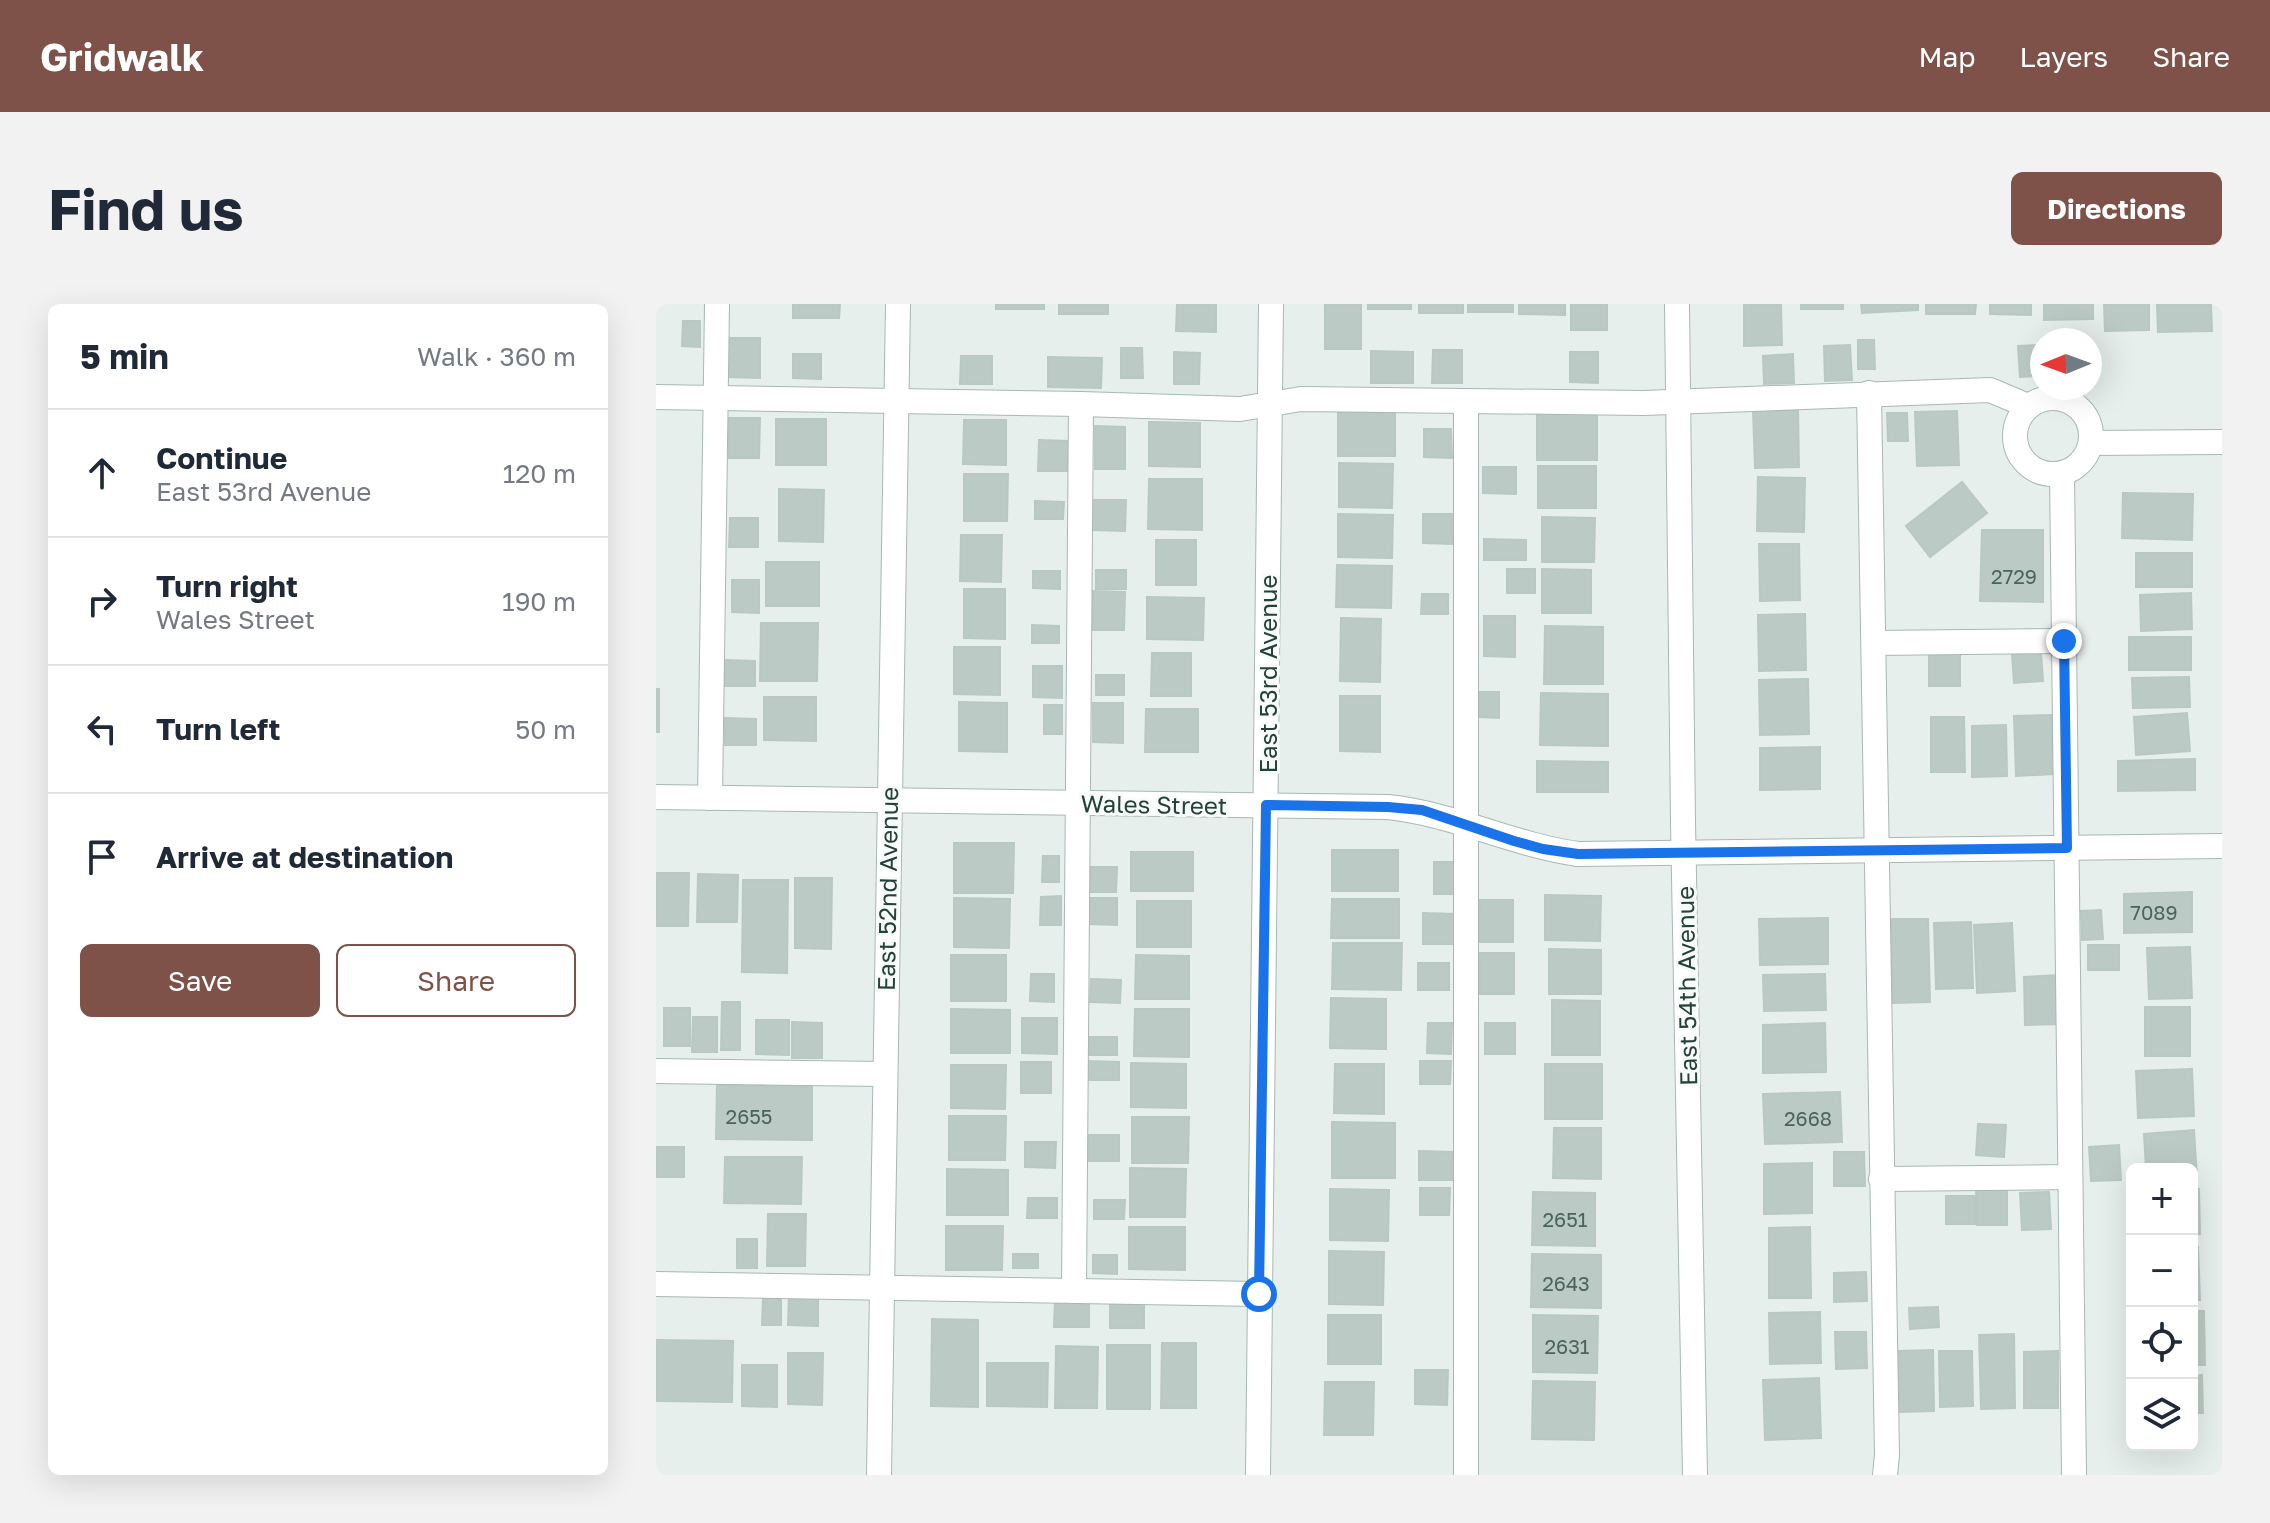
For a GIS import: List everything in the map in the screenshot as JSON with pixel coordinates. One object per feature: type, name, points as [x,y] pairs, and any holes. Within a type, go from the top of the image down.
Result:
[{"type":"street","points":[[710,798],[717,304]]},
{"type":"street","name":"East 52nd Avenue","points":[[879,1475],[898,304]]},
{"type":"street","name":"East 53rd Avenue","points":[[1258,1475],[1271,304]]},
{"type":"street","name":"East 54th Avenue","points":[[1677,304],[1695,1475]]},
{"type":"street","points":[[656,397],[1240,409],[1301,399],[1679,401],[1990,390],[2028,406]]},
{"type":"street","points":[[1869,393],[1887,1439],[1885,1475]]},
{"type":"street","points":[[2059,397],[2073,403],[2084,413],[2091,427],[2091,443],[2086,457],[2075,468],[2062,474],[2049,475],[2035,471],[2024,463],[2017,451],[2014,435],[2018,419],[2028,406],[2043,398],[2059,397]]},
{"type":"street","points":[[1466,402],[1466,1475]]},
{"type":"street","points":[[1074,1291],[1081,404]]},
{"type":"street","points":[[2091,443],[2222,442]]},
{"type":"street","points":[[2062,474],[2074,1475]]},
{"type":"street","points":[[1874,643],[2064,641]]},
{"type":"street","name":"Wales Street","points":[[656,797],[1388,807],[1422,810],[1543,849],[1578,854],[2222,846]]},
{"type":"street","points":[[656,1071],[884,1074]]},
{"type":"street","points":[[1881,1179],[2070,1177]]},
{"type":"street","points":[[656,1284],[1259,1294]]},
{"type":"building","points":[[793,304],[840,304],[839,318],[793,318]]},
{"type":"building","points":[[996,304],[1044,304],[1044,309],[996,309]]},
{"type":"building","points":[[1059,304],[1108,304],[1108,314],[1059,314]]},
{"type":"building","points":[[1177,304],[1216,304],[1216,332],[1176,331]]},
{"type":"building","points":[[1325,304],[1361,304],[1361,349],[1325,349]]},
{"type":"building","points":[[1368,304],[1411,304],[1411,309],[1368,309]]},
{"type":"building","points":[[1419,304],[1463,304],[1463,313],[1419,313]]},
{"type":"building","points":[[1468,304],[1513,304],[1513,312],[1468,312]]},
{"type":"building","points":[[1519,304],[1565,304],[1565,315],[1519,314]]},
{"type":"building","points":[[1571,304],[1607,304],[1607,330],[1571,330]]},
{"type":"building","points":[[1744,304],[1781,304],[1782,345],[1744,346]]},
{"type":"building","points":[[1801,304],[1843,304],[1843,309],[1801,309]]},
{"type":"building","points":[[1861,304],[1918,304],[1918,310],[1862,313]]},
{"type":"building","points":[[1926,304],[1976,304],[1975,314],[1926,314]]},
{"type":"building","points":[[1990,304],[2031,304],[2031,315],[1990,314]]},
{"type":"building","points":[[2044,304],[2093,304],[2093,319],[2044,320]]},
{"type":"building","points":[[2104,304],[2149,304],[2149,330],[2105,331]]},
{"type":"building","points":[[2157,304],[2211,304],[2212,331],[2158,332]]},
{"type":"building","points":[[683,321],[700,321],[700,347],[682,346]]},
{"type":"building","points":[[726,338],[760,338],[760,378],[726,377]]},
{"type":"building","points":[[1858,340],[1874,340],[1875,369],[1858,369]]},
{"type":"building","points":[[1850,345],[1852,380],[1825,381],[1824,346]]},
{"type":"building","points":[[2030,345],[2030,376],[2020,377],[2018,346]]},
{"type":"building","points":[[1121,348],[1142,348],[1143,378],[1121,378]]},
{"type":"building","points":[[1433,350],[1462,350],[1462,383],[1432,383]]},
{"type":"building","points":[[1371,351],[1413,352],[1413,383],[1371,383]]},
{"type":"building","points":[[1174,352],[1200,353],[1199,384],[1174,384]]},
{"type":"building","points":[[1570,352],[1598,352],[1598,383],[1570,382]]},
{"type":"building","points":[[793,354],[821,354],[821,379],[793,378]]},
{"type":"building","points":[[1793,354],[1794,383],[1764,384],[1763,356]]},
{"type":"building","points":[[961,356],[992,356],[992,384],[960,384]]},
{"type":"building","points":[[1048,357],[1102,358],[1101,388],[1048,387]]},
{"type":"building","points":[[1798,409],[1799,467],[1755,468],[1753,410]]},
{"type":"building","points":[[1957,411],[1959,465],[1917,466],[1915,412]]},
{"type":"building","points":[[1338,412],[1395,412],[1395,456],[1338,456]]},
{"type":"building","points":[[1887,413],[1907,413],[1908,441],[1888,441]]},
{"type":"building","points":[[1537,414],[1597,414],[1597,460],[1537,460]]},
{"type":"building","points":[[729,418],[760,418],[759,458],[729,458]]},
{"type":"building","points":[[776,419],[826,419],[826,465],[776,465]]},
{"type":"building","points":[[964,420],[1006,420],[1006,465],[963,464]]},
{"type":"building","points":[[1149,422],[1200,423],[1200,467],[1149,466]]},
{"type":"building","points":[[1095,426],[1125,427],[1125,469],[1095,469]]},
{"type":"building","points":[[1424,429],[1451,429],[1452,458],[1424,457]]},
{"type":"building","points":[[1039,440],[1068,441],[1068,471],[1038,471]]},
{"type":"building","points":[[1339,463],[1393,464],[1392,508],[1339,507]]},
{"type":"building","points":[[1538,466],[1596,466],[1596,508],[1538,508]]},
{"type":"building","points":[[1483,467],[1516,467],[1516,494],[1483,493]]},
{"type":"building","points":[[964,474],[1008,474],[1007,521],[964,521]]},
{"type":"building","points":[[1758,477],[1805,478],[1804,532],[1757,531]]},
{"type":"building","points":[[1149,479],[1202,479],[1202,530],[1148,529]]},
{"type":"building","points":[[1962,482],[1987,513],[1930,557],[1906,526]]},
{"type":"building","points":[[779,489],[824,490],[823,542],[779,541]]},
{"type":"building","points":[[2123,493],[2193,494],[2192,540],[2122,538]]},
{"type":"building","points":[[1092,500],[1126,500],[1125,531],[1092,530]]},
{"type":"building","points":[[1035,501],[1064,502],[1063,519],[1035,519]]},
{"type":"building","points":[[1338,514],[1393,515],[1392,558],[1338,557]]},
{"type":"building","points":[[1423,514],[1453,514],[1453,544],[1423,543]]},
{"type":"building","points":[[1542,517],[1595,518],[1594,562],[1542,562]]},
{"type":"building","points":[[730,518],[758,518],[758,547],[729,547]]},
{"type":"building","points":[[1982,530],[2043,530],[2043,602],[1980,601]]},
{"type":"building","points":[[961,535],[1002,535],[1001,582],[960,581]]},
{"type":"building","points":[[1484,539],[1526,540],[1526,560],[1484,560]]},
{"type":"building","points":[[1156,540],[1196,540],[1196,585],[1156,585]]},
{"type":"building","points":[[1759,544],[1799,544],[1800,600],[1760,601]]},
{"type":"building","points":[[2136,553],[2192,553],[2192,587],[2136,587]]},
{"type":"building","points":[[766,562],[819,562],[819,606],[766,606]]},
{"type":"building","points":[[1337,565],[1392,566],[1391,608],[1336,607]]},
{"type":"building","points":[[1507,569],[1535,569],[1535,593],[1507,593]]},
{"type":"building","points":[[1542,569],[1591,570],[1591,613],[1542,613]]},
{"type":"building","points":[[1096,570],[1126,570],[1126,589],[1096,589]]},
{"type":"building","points":[[1033,571],[1060,571],[1060,589],[1033,588]]},
{"type":"building","points":[[732,580],[759,580],[759,613],[732,612]]},
{"type":"building","points":[[964,589],[1005,589],[1005,639],[964,638]]},
{"type":"building","points":[[1093,591],[1125,592],[1124,630],[1093,630]]},
{"type":"building","points":[[2191,593],[2192,629],[2141,631],[2140,595]]},
{"type":"building","points":[[1422,594],[1448,594],[1448,614],[1421,614]]},
{"type":"building","points":[[1147,597],[1204,598],[1203,640],[1147,639]]},
{"type":"building","points":[[1805,614],[1806,670],[1759,671],[1758,615]]},
{"type":"building","points":[[1484,616],[1515,616],[1515,657],[1484,656]]},
{"type":"building","points":[[1341,618],[1381,619],[1380,682],[1340,681]]},
{"type":"building","points":[[761,623],[818,623],[817,681],[760,681]]},
{"type":"building","points":[[1032,625],[1059,626],[1059,643],[1032,643]]},
{"type":"building","points":[[1545,626],[1603,627],[1603,684],[1544,684]]},
{"type":"building","points":[[2129,637],[2191,637],[2191,670],[2129,670]]},
{"type":"building","points":[[954,647],[1000,647],[1000,695],[954,694]]},
{"type":"building","points":[[2041,652],[2043,681],[2014,683],[2012,654]]},
{"type":"building","points":[[1152,653],[1191,653],[1191,696],[1151,696]]},
{"type":"building","points":[[1929,653],[1960,653],[1960,686],[1929,686]]},
{"type":"building","points":[[725,660],[755,661],[755,686],[725,686]]},
{"type":"building","points":[[1033,666],[1062,666],[1062,698],[1033,697]]},
{"type":"building","points":[[1096,675],[1124,675],[1124,695],[1096,695]]},
{"type":"building","points":[[2189,677],[2190,707],[2133,708],[2132,678]]},
{"type":"building","points":[[1808,679],[1809,734],[1760,735],[1759,680]]},
{"type":"building","points":[[656,689],[659,689],[659,732],[656,732]]},
{"type":"building","points":[[1479,692],[1499,692],[1499,718],[1479,717]]},
{"type":"building","points":[[1541,693],[1608,694],[1608,746],[1540,745]]},
{"type":"building","points":[[1340,696],[1380,696],[1380,752],[1340,751]]},
{"type":"building","points":[[764,697],[816,697],[816,741],[764,740]]},
{"type":"building","points":[[959,702],[1007,703],[1007,752],[959,751]]},
{"type":"building","points":[[1093,703],[1123,703],[1123,743],[1093,742]]},
{"type":"building","points":[[1044,705],[1062,705],[1062,734],[1044,734]]},
{"type":"building","points":[[1146,709],[1198,709],[1198,752],[1145,752]]},
{"type":"building","points":[[2187,713],[2190,751],[2136,755],[2134,717]]},
{"type":"building","points":[[2052,715],[2053,774],[2016,776],[2014,716]]},
{"type":"building","points":[[1931,717],[1964,717],[1965,772],[1931,772]]},
{"type":"building","points":[[725,718],[756,719],[756,745],[725,745]]},
{"type":"building","points":[[2006,725],[2007,776],[1972,777],[1972,726]]},
{"type":"building","points":[[1820,747],[1820,789],[1760,790],[1760,748]]},
{"type":"building","points":[[2195,759],[2195,790],[2118,791],[2118,761]]},
{"type":"building","points":[[1537,761],[1608,762],[1608,792],[1537,792]]},
{"type":"building","points":[[954,843],[1014,843],[1013,893],[954,893]]},
{"type":"building","points":[[1332,850],[1398,850],[1398,891],[1332,891]]},
{"type":"building","points":[[1131,852],[1193,852],[1193,891],[1131,891]]},
{"type":"building","points":[[1043,856],[1059,856],[1059,882],[1042,882]]},
{"type":"building","points":[[1434,862],[1456,862],[1455,894],[1434,894]]},
{"type":"building","points":[[1091,867],[1117,867],[1116,892],[1091,892]]},
{"type":"building","points":[[656,873],[689,873],[688,926],[656,926]]},
{"type":"building","points":[[698,874],[738,875],[737,922],[697,922]]},
{"type":"building","points":[[795,878],[832,878],[831,949],[795,948]]},
{"type":"building","points":[[743,880],[788,880],[787,973],[742,972]]},
{"type":"building","points":[[2192,892],[2192,932],[2124,933],[2124,894]]},
{"type":"building","points":[[1545,895],[1601,896],[1600,941],[1545,940]]},
{"type":"building","points":[[1061,896],[1061,925],[1040,925],[1041,897]]},
{"type":"building","points":[[954,898],[1010,899],[1009,948],[954,947]]},
{"type":"building","points":[[1091,898],[1117,898],[1117,925],[1090,924]]},
{"type":"building","points":[[1332,899],[1399,899],[1399,938],[1331,938]]},
{"type":"building","points":[[1480,900],[1513,900],[1513,942],[1479,942]]},
{"type":"building","points":[[1137,901],[1191,901],[1191,947],[1137,947]]},
{"type":"building","points":[[2101,910],[2103,939],[2082,940],[2081,911]]},
{"type":"building","points":[[1423,913],[1455,914],[1455,944],[1423,944]]},
{"type":"building","points":[[1828,918],[1828,964],[1760,965],[1759,919]]},
{"type":"building","points":[[1891,919],[1928,919],[1930,1002],[1893,1003]]},
{"type":"building","points":[[1971,922],[1973,988],[1936,989],[1934,923]]},
{"type":"building","points":[[2012,923],[2015,991],[1977,993],[1974,925]]},
{"type":"building","points":[[1333,943],[1402,943],[1401,990],[1332,989]]},
{"type":"building","points":[[2088,945],[2119,945],[2119,970],[2088,970]]},
{"type":"building","points":[[2190,947],[2192,998],[2149,999],[2147,948]]},
{"type":"building","points":[[1549,949],[1601,950],[1601,994],[1549,994]]},
{"type":"building","points":[[1480,953],[1514,953],[1514,994],[1480,994]]},
{"type":"building","points":[[951,955],[1006,955],[1006,1001],[951,1001]]},
{"type":"building","points":[[1136,955],[1189,956],[1189,999],[1135,999]]},
{"type":"building","points":[[1418,963],[1449,963],[1449,990],[1418,990]]},
{"type":"building","points":[[1031,974],[1054,974],[1054,1002],[1030,1001]]},
{"type":"building","points":[[1825,974],[1826,1010],[1764,1011],[1763,975]]},
{"type":"building","points":[[2060,975],[2062,1024],[2025,1025],[2024,977]]},
{"type":"building","points":[[1091,979],[1121,980],[1120,1003],[1090,1002]]},
{"type":"building","points":[[1331,998],[1386,999],[1386,1049],[1330,1048]]},
{"type":"building","points":[[1552,1000],[1600,1001],[1600,1055],[1552,1055]]},
{"type":"building","points":[[722,1002],[740,1002],[740,1050],[721,1050]]},
{"type":"building","points":[[2145,1007],[2190,1007],[2190,1056],[2145,1056]]},
{"type":"building","points":[[664,1008],[690,1008],[690,1046],[664,1046]]},
{"type":"building","points":[[951,1009],[1010,1010],[1010,1053],[951,1053]]},
{"type":"building","points":[[1135,1009],[1189,1009],[1189,1057],[1134,1056]]},
{"type":"building","points":[[693,1017],[717,1017],[717,1052],[692,1052]]},
{"type":"building","points":[[1022,1018],[1057,1018],[1057,1054],[1022,1053]]},
{"type":"building","points":[[756,1020],[789,1020],[789,1055],[756,1054]]},
{"type":"building","points":[[792,1022],[822,1023],[822,1058],[792,1058]]},
{"type":"building","points":[[1428,1023],[1452,1023],[1451,1054],[1427,1053]]},
{"type":"building","points":[[1485,1023],[1515,1023],[1515,1054],[1485,1054]]},
{"type":"building","points":[[1825,1023],[1826,1072],[1763,1073],[1763,1025]]},
{"type":"building","points":[[1089,1037],[1117,1037],[1117,1055],[1089,1055]]},
{"type":"building","points":[[1088,1061],[1119,1062],[1119,1080],[1088,1080]]},
{"type":"building","points":[[1420,1061],[1451,1061],[1450,1084],[1420,1084]]},
{"type":"building","points":[[1021,1062],[1051,1062],[1051,1093],[1021,1093]]},
{"type":"building","points":[[1131,1063],[1186,1064],[1186,1108],[1131,1107]]},
{"type":"building","points":[[1335,1064],[1384,1064],[1384,1114],[1334,1113]]},
{"type":"building","points":[[1545,1064],[1602,1064],[1602,1119],[1545,1119]]},
{"type":"building","points":[[951,1065],[1006,1065],[1005,1109],[951,1108]]},
{"type":"building","points":[[2192,1069],[2194,1116],[2138,1118],[2136,1071]]},
{"type":"building","points":[[717,1085],[812,1087],[812,1140],[716,1139]]},
{"type":"building","points":[[1840,1092],[1842,1142],[1765,1144],[1763,1094]]},
{"type":"building","points":[[949,1116],[1006,1116],[1005,1160],[949,1160]]},
{"type":"building","points":[[1132,1117],[1189,1117],[1188,1163],[1132,1163]]},
{"type":"building","points":[[1332,1122],[1395,1123],[1395,1178],[1332,1178]]},
{"type":"building","points":[[1978,1124],[2006,1125],[2004,1157],[1976,1155]]},
{"type":"building","points":[[1554,1128],[1601,1128],[1601,1179],[1553,1178]]},
{"type":"building","points":[[2194,1130],[2196,1163],[2146,1163],[2144,1134]]},
{"type":"building","points":[[1088,1135],[1119,1135],[1119,1161],[1088,1161]]},
{"type":"building","points":[[1025,1142],[1056,1142],[1055,1168],[1025,1167]]},
{"type":"building","points":[[2119,1145],[2121,1180],[2091,1181],[2089,1147]]},
{"type":"building","points":[[656,1147],[684,1147],[684,1177],[656,1177]]},
{"type":"building","points":[[1419,1151],[1453,1152],[1453,1180],[1419,1180]]},
{"type":"building","points":[[1834,1152],[1864,1152],[1865,1186],[1834,1186]]},
{"type":"building","points":[[725,1157],[802,1157],[801,1204],[724,1203]]},
{"type":"building","points":[[1812,1163],[1812,1213],[1764,1214],[1764,1164]]},
{"type":"building","points":[[1130,1168],[1186,1169],[1185,1217],[1130,1217]]},
{"type":"building","points":[[947,1169],[1008,1170],[1008,1215],[947,1215]]},
{"type":"building","points":[[1976,1187],[2007,1187],[2007,1225],[1977,1225]]},
{"type":"building","points":[[1420,1188],[1450,1188],[1449,1215],[1420,1215]]},
{"type":"building","points":[[1330,1189],[1389,1190],[1388,1241],[1330,1240]]},
{"type":"building","points":[[2198,1189],[2199,1189],[2198,1234]]},
{"type":"building","points":[[1533,1192],[1595,1193],[1595,1246],[1532,1245]]},
{"type":"building","points":[[2049,1192],[2051,1229],[2022,1230],[2020,1193]]},
{"type":"building","points":[[1946,1196],[1975,1196],[1976,1224],[1946,1224]]},
{"type":"building","points":[[1028,1198],[1057,1198],[1057,1218],[1027,1218]]},
{"type":"building","points":[[1094,1200],[1125,1200],[1124,1219],[1094,1219]]},
{"type":"building","points":[[768,1214],[806,1214],[805,1266],[767,1266]]},
{"type":"building","points":[[946,1226],[1003,1226],[1002,1270],[946,1270]]},
{"type":"building","points":[[1129,1227],[1185,1227],[1185,1270],[1129,1269]]},
{"type":"building","points":[[1810,1227],[1811,1298],[1769,1298],[1769,1228]]},
{"type":"building","points":[[737,1239],[757,1239],[757,1268],[737,1268]]},
{"type":"building","points":[[2198,1247],[2200,1300],[2198,1300]]},
{"type":"building","points":[[1329,1251],[1384,1252],[1383,1305],[1329,1304]]},
{"type":"building","points":[[1013,1254],[1038,1254],[1038,1268],[1013,1268]]},
{"type":"building","points":[[1532,1254],[1601,1255],[1601,1308],[1531,1307]]},
{"type":"building","points":[[1093,1255],[1117,1255],[1117,1274],[1093,1273]]},
{"type":"building","points":[[1866,1272],[1867,1301],[1834,1302],[1834,1273]]},
{"type":"building","points":[[789,1295],[818,1295],[818,1326],[788,1325]]},
{"type":"building","points":[[1055,1297],[1089,1297],[1089,1327],[1054,1327]]},
{"type":"building","points":[[763,1298],[781,1299],[781,1325],[762,1325]]},
{"type":"building","points":[[1110,1298],[1144,1298],[1144,1328],[1110,1328]]},
{"type":"building","points":[[1938,1307],[1939,1327],[1910,1329],[1909,1308]]},
{"type":"building","points":[[2198,1311],[2204,1311],[2205,1365],[2198,1365]]},
{"type":"building","points":[[1820,1312],[1821,1363],[1770,1364],[1769,1313]]},
{"type":"building","points":[[1328,1315],[1381,1315],[1381,1364],[1328,1364]]},
{"type":"building","points":[[1533,1315],[1598,1316],[1597,1373],[1533,1372]]},
{"type":"building","points":[[932,1319],[978,1320],[978,1407],[931,1406]]},
{"type":"building","points":[[1835,1332],[1866,1332],[1867,1368],[1836,1369]]},
{"type":"building","points":[[2014,1334],[2015,1408],[1981,1409],[1979,1335]]},
{"type":"building","points":[[656,1340],[733,1341],[732,1402],[656,1401]]},
{"type":"building","points":[[1162,1343],[1196,1343],[1196,1408],[1161,1408]]},
{"type":"building","points":[[1107,1345],[1150,1345],[1150,1409],[1107,1409]]},
{"type":"building","points":[[1056,1346],[1098,1347],[1097,1408],[1055,1408]]},
{"type":"building","points":[[1933,1350],[1934,1411],[1899,1412],[1898,1351]]},
{"type":"building","points":[[1939,1351],[1972,1351],[1973,1406],[1940,1407]]},
{"type":"building","points":[[2058,1351],[2058,1408],[2024,1408],[2024,1352]]},
{"type":"building","points":[[788,1353],[823,1353],[822,1405],[788,1404]]},
{"type":"building","points":[[987,1363],[1048,1363],[1047,1407],[987,1406]]},
{"type":"building","points":[[742,1365],[777,1365],[777,1407],[742,1406]]},
{"type":"building","points":[[1415,1370],[1448,1370],[1447,1405],[1415,1404]]},
{"type":"building","points":[[2198,1375],[2202,1375],[2203,1413],[2198,1413]]},
{"type":"building","points":[[1819,1378],[1821,1438],[1765,1440],[1763,1380]]},
{"type":"building","points":[[1533,1381],[1595,1382],[1594,1440],[1532,1439]]},
{"type":"building","points":[[1325,1382],[1374,1382],[1373,1435],[1324,1435]]},
{"type":"route","points":[[1259,1294],[1266,805],[1422,810],[1514,841],[1578,854],[2067,848],[2064,641]]}]
